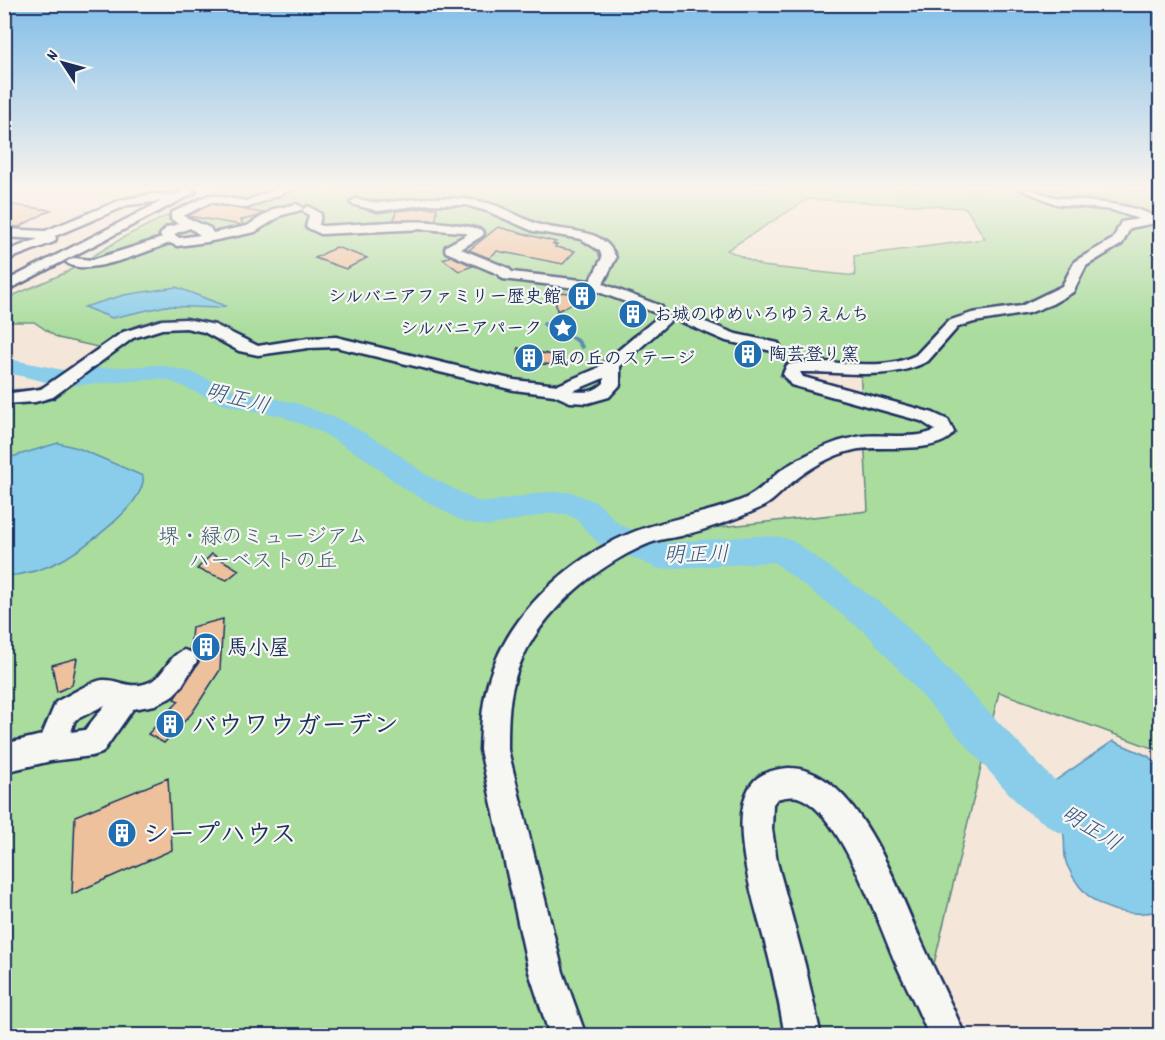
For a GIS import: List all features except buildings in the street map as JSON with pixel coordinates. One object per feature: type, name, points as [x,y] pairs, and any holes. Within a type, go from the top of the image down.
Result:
[{"type":"street","points":[[4,257],[17,238]]},
{"type":"street","points":[[4,288],[101,238]]},
{"type":"street","points":[[73,262],[93,264],[171,239],[177,242],[189,242],[207,238]]},
{"type":"street","points":[[470,238],[451,249],[503,271],[508,276],[595,286],[659,315]]},
{"type":"street","points":[[587,238],[606,249],[609,258],[595,286]]},
{"type":"street","points":[[568,1035],[546,972],[499,776],[492,729],[503,672],[515,644],[526,628],[572,579],[610,554],[641,538],[681,528],[758,502],[767,497],[777,485],[793,473],[838,448],[876,440],[930,440],[944,434],[944,426],[933,419],[802,383],[793,378],[792,372],[801,367],[888,368],[916,361],[922,358],[953,324],[1024,310],[1068,289],[1080,264],[1118,241],[1120,238]]},
{"type":"street","points":[[4,399],[35,397],[58,387],[140,329],[153,325],[182,323],[209,329],[222,334],[241,347],[255,350],[322,341],[336,342],[514,385],[558,390],[570,397],[588,398],[603,393],[612,385],[613,370],[610,363],[659,315],[674,308],[681,312],[682,317],[732,338],[772,346]]},
{"type":"street","points":[[51,747],[65,711],[104,692],[126,698],[154,694],[168,685],[184,661]]},
{"type":"street","points":[[4,758],[51,747],[92,743],[126,698]]},
{"type":"street","points":[[803,1035],[792,983],[768,896],[756,811],[762,794],[770,785],[795,782],[810,786],[823,796],[852,835],[877,881],[947,1035]]},
{"type":"green space","name":"堺・緑のミュージアム ハーベストの丘","points":[[123,238],[747,238],[727,250],[762,266],[855,276],[854,256],[984,238],[1160,238],[1160,751],[999,692],[923,1010],[932,1035],[5,1036],[5,390],[33,389],[48,384],[98,347],[58,338],[34,322],[5,322],[5,299],[67,272]],"holes":[[[794,359],[860,365],[862,405],[790,385],[780,376],[786,362]],[[864,435],[868,511],[628,537],[763,494],[831,445]]]},
{"type":"water","points":[[176,287],[225,306],[218,308],[166,306],[112,318],[84,307],[124,295]]},
{"type":"water","points":[[58,443],[78,448],[143,476],[142,487],[135,499],[112,524],[72,554],[42,569],[5,576],[5,459]]},
{"type":"water","points":[[1113,741],[1148,756],[1160,768],[1160,911],[1130,913],[1117,911],[1093,900],[1074,879],[1067,865],[1062,828],[1030,795],[1037,793]]},
{"type":"waterway","points":[[544,324],[577,340],[582,347]]},
{"type":"waterway","name":"明正川","points":[[4,365],[63,378],[161,372],[182,377],[233,399],[287,409],[331,426],[376,452],[414,481],[471,512],[488,514],[546,503],[571,503],[587,511],[608,533],[659,556],[756,549],[781,550],[880,623],[1037,793],[1072,815]]},
{"type":"place","name":"シルバニアファミリー歴史館","points":[[582,296]]},
{"type":"place","name":"お城のゆめいろゆうえんち","points":[[633,314]]},
{"type":"place","name":"シルバニアパーク","points":[[563,328]]},
{"type":"place","name":"陶芸登り窯","points":[[748,354]]},
{"type":"place","name":"風の丘のステージ","points":[[529,358]]},
{"type":"place","name":"馬小屋","points":[[206,647]]},
{"type":"place","name":"バウワウガーデン","points":[[170,724]]},
{"type":"place","name":"シープハウス","points":[[122,833]]}]
